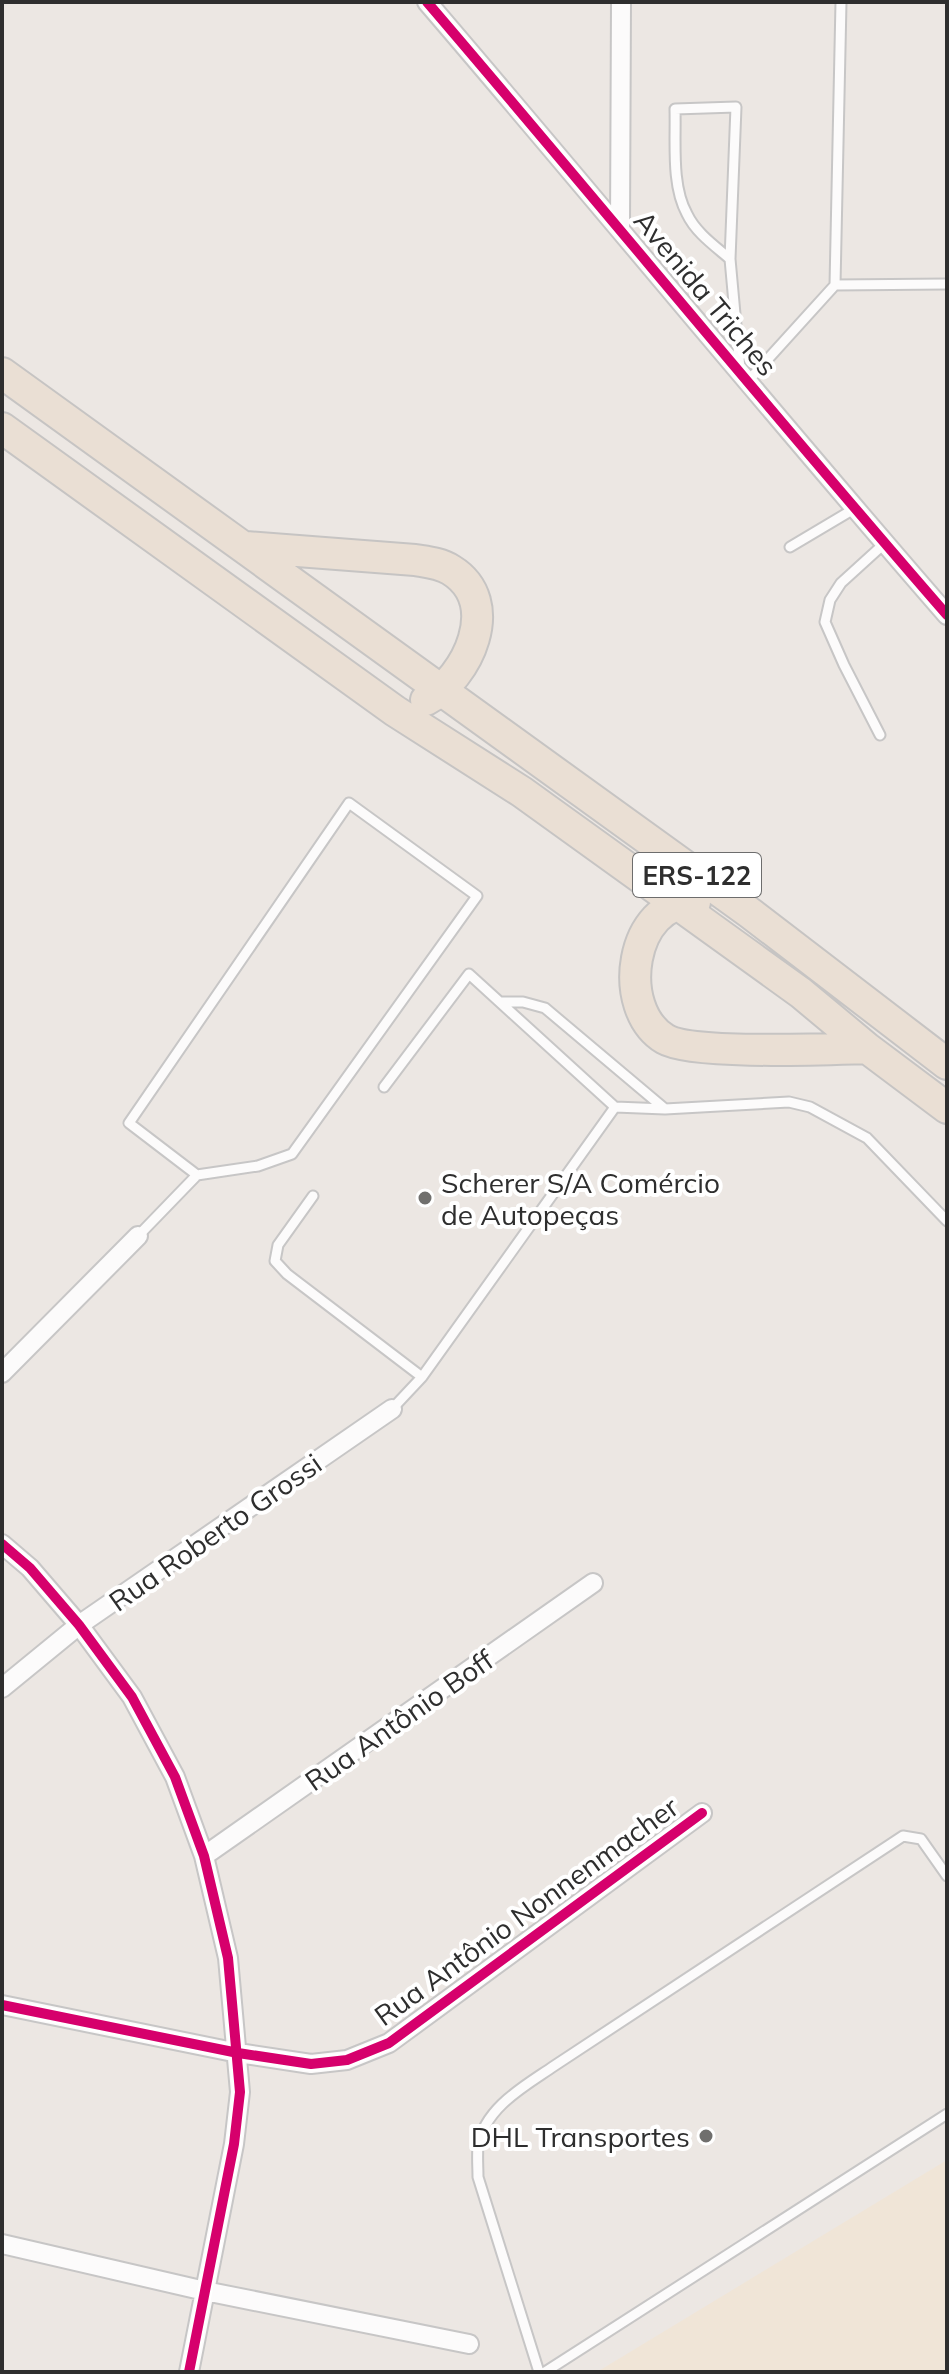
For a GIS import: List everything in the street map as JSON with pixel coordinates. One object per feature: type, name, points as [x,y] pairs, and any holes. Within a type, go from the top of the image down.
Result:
[{"type":"highway","name":"ERS-122","points":[[2,373],[750,913],[947,1064]]},
{"type":"highway","name":"ERS-122","points":[[2,428],[395,711],[522,792],[801,993],[947,1108]]},
{"type":"highway","points":[[246,547],[415,560],[434,563],[453,571],[469,589],[476,607],[476,627],[466,660],[442,692],[395,711]]},
{"type":"highway","points":[[750,913],[706,903],[677,904],[652,921],[637,954],[637,995],[648,1021],[665,1039],[695,1048],[867,1048]]},
{"type":"street","name":"Avenida Triches","points":[[427,2],[947,615]]},
{"type":"street","points":[[620,227],[621,2]]},
{"type":"street","points":[[2,1373],[138,1236]]},
{"type":"street","name":"Rua Roberto Grossi","points":[[2,1688],[79,1625],[392,1409]]},
{"type":"street","points":[[2,1544],[30,1568],[79,1625],[132,1697],[168,1764],[204,1856],[228,1958],[240,2092],[234,2144],[189,2372]]},
{"type":"street","name":"Rua Antônio Boff","points":[[204,1856],[593,1583]]},
{"type":"street","name":"Rua Antônio Nonnenmacher","points":[[2,2005],[238,2053],[311,2064],[347,2060],[389,2043],[702,1813]]},
{"type":"street","points":[[2,2244],[205,2291],[469,2344]]},
{"type":"lane","points":[[744,377],[835,285],[841,2]]},
{"type":"lane","points":[[730,259],[703,236],[686,214],[677,185],[675,109],[736,107],[730,259],[744,377]]},
{"type":"lane","points":[[835,285],[947,284]]},
{"type":"lane","points":[[790,547],[854,509]]},
{"type":"lane","points":[[880,735],[825,622],[830,600],[841,583],[885,543]]},
{"type":"lane","points":[[138,1236],[197,1175],[258,1166],[292,1154],[477,896],[349,803],[129,1123],[197,1175]]},
{"type":"lane","points":[[384,1087],[469,974],[615,1107],[665,1109],[789,1102],[810,1107],[867,1138],[947,1221]]},
{"type":"lane","points":[[500,1002],[523,1002],[545,1008],[665,1109]]},
{"type":"lane","points":[[392,1409],[422,1377],[615,1107]]},
{"type":"lane","points":[[313,1196],[278,1245],[275,1261],[287,1274],[422,1377]]},
{"type":"lane","points":[[947,1876],[921,1839],[903,1836],[554,2066],[517,2092],[487,2119],[478,2145],[478,2177],[542,2372],[947,2114]]},
{"type":"shaded area","points":[[947,2160],[947,2372],[597,2372]]},
{"type":"cycle path","points":[[427,2],[947,615]]},
{"type":"cycle path","points":[[2,1544],[30,1568],[79,1625],[132,1697],[175,1777],[204,1856],[228,1958],[240,2092],[234,2144],[189,2372]]},
{"type":"cycle path","points":[[2,2005],[238,2053],[311,2064],[347,2060],[389,2043],[702,1813]]},
{"type":"place","name":"Scherer S/A Comércio de Autopeças","points":[[425,1198]]},
{"type":"place","name":"DHL Transportes","points":[[706,2136]]}]
